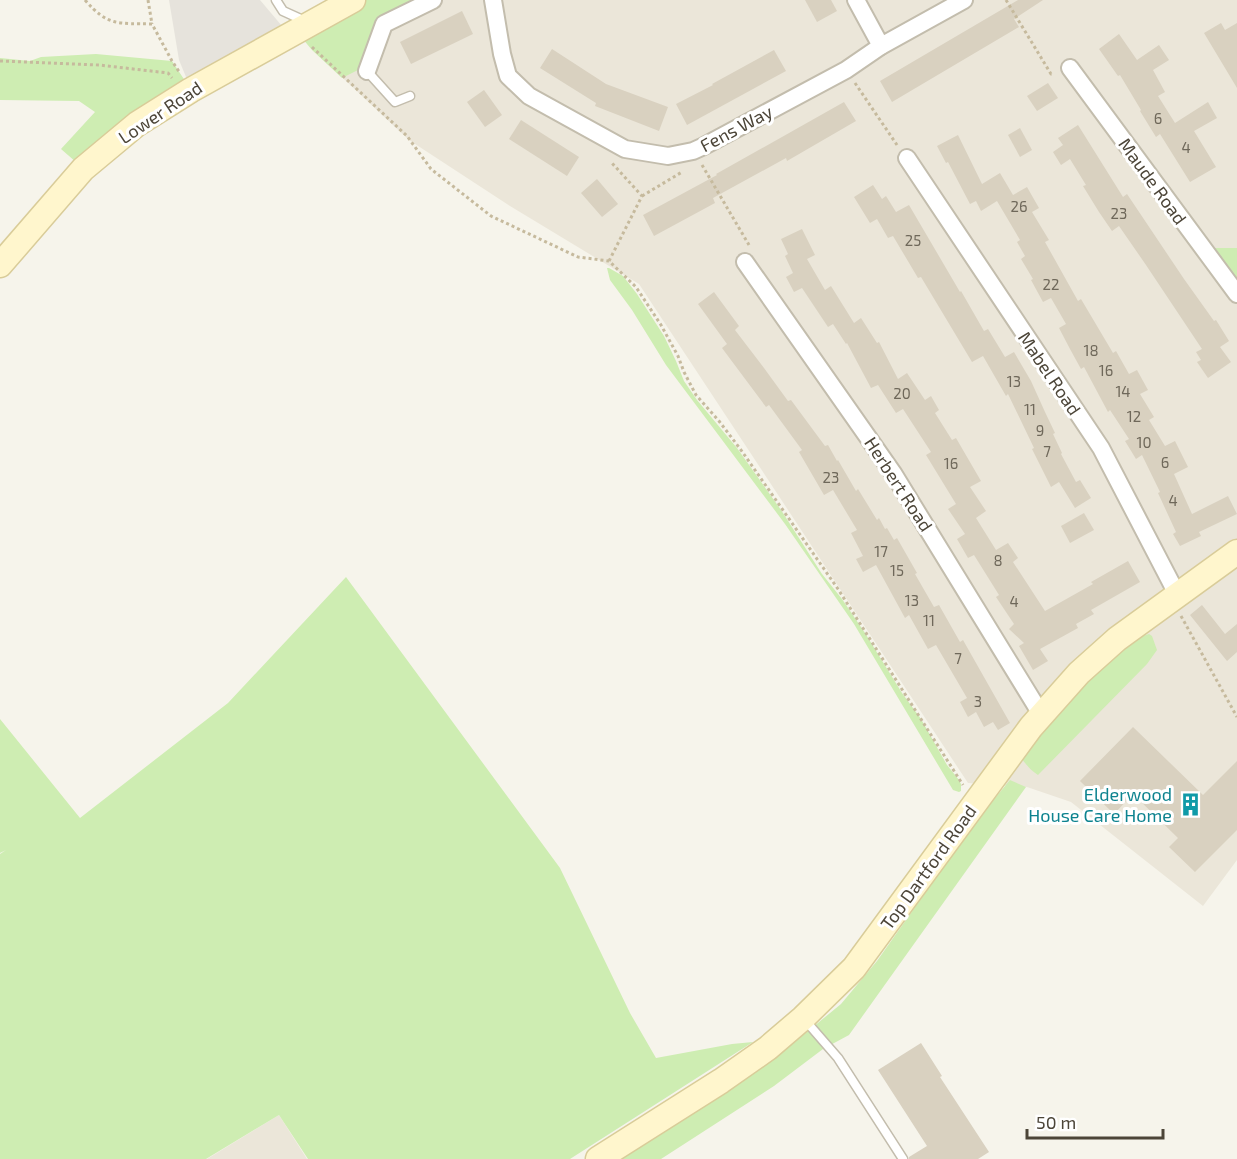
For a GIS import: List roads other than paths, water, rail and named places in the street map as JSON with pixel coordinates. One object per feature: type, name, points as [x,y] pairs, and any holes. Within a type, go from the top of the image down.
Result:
[{"type":"main road","name":"Lower Road","points":[[0,265],[83,169],[137,124],[241,61],[353,0]]},
{"type":"main road","name":"Top Dartford Road","points":[[598,1159],[721,1081],[768,1048],[803,1018],[854,968],[1041,714],[1117,639],[1237,552]]},
{"type":"street","points":[[367,70],[384,24],[433,0]]},
{"type":"street","name":"Fens Way","points":[[493,0],[508,76],[529,96],[625,149],[668,156],[697,156],[704,146],[846,70],[881,46],[964,0]]},
{"type":"street","points":[[856,0],[881,46]]},
{"type":"street","name":"Maude Road","points":[[1070,68],[1237,294]]},
{"type":"street","name":"Mabel Road","points":[[904,155],[1101,447],[1175,598]]},
{"type":"street","name":"Herbert Road","points":[[745,262],[893,472],[1041,714]]},
{"type":"lane","points":[[276,0],[283,11],[303,28]]},
{"type":"lane","points":[[367,70],[395,102],[410,96]]},
{"type":"lane","points":[[803,1018],[838,1058],[903,1159]]},
{"type":"place","name":"Elderwood House Care Home","points":[[1190,804]]}]
